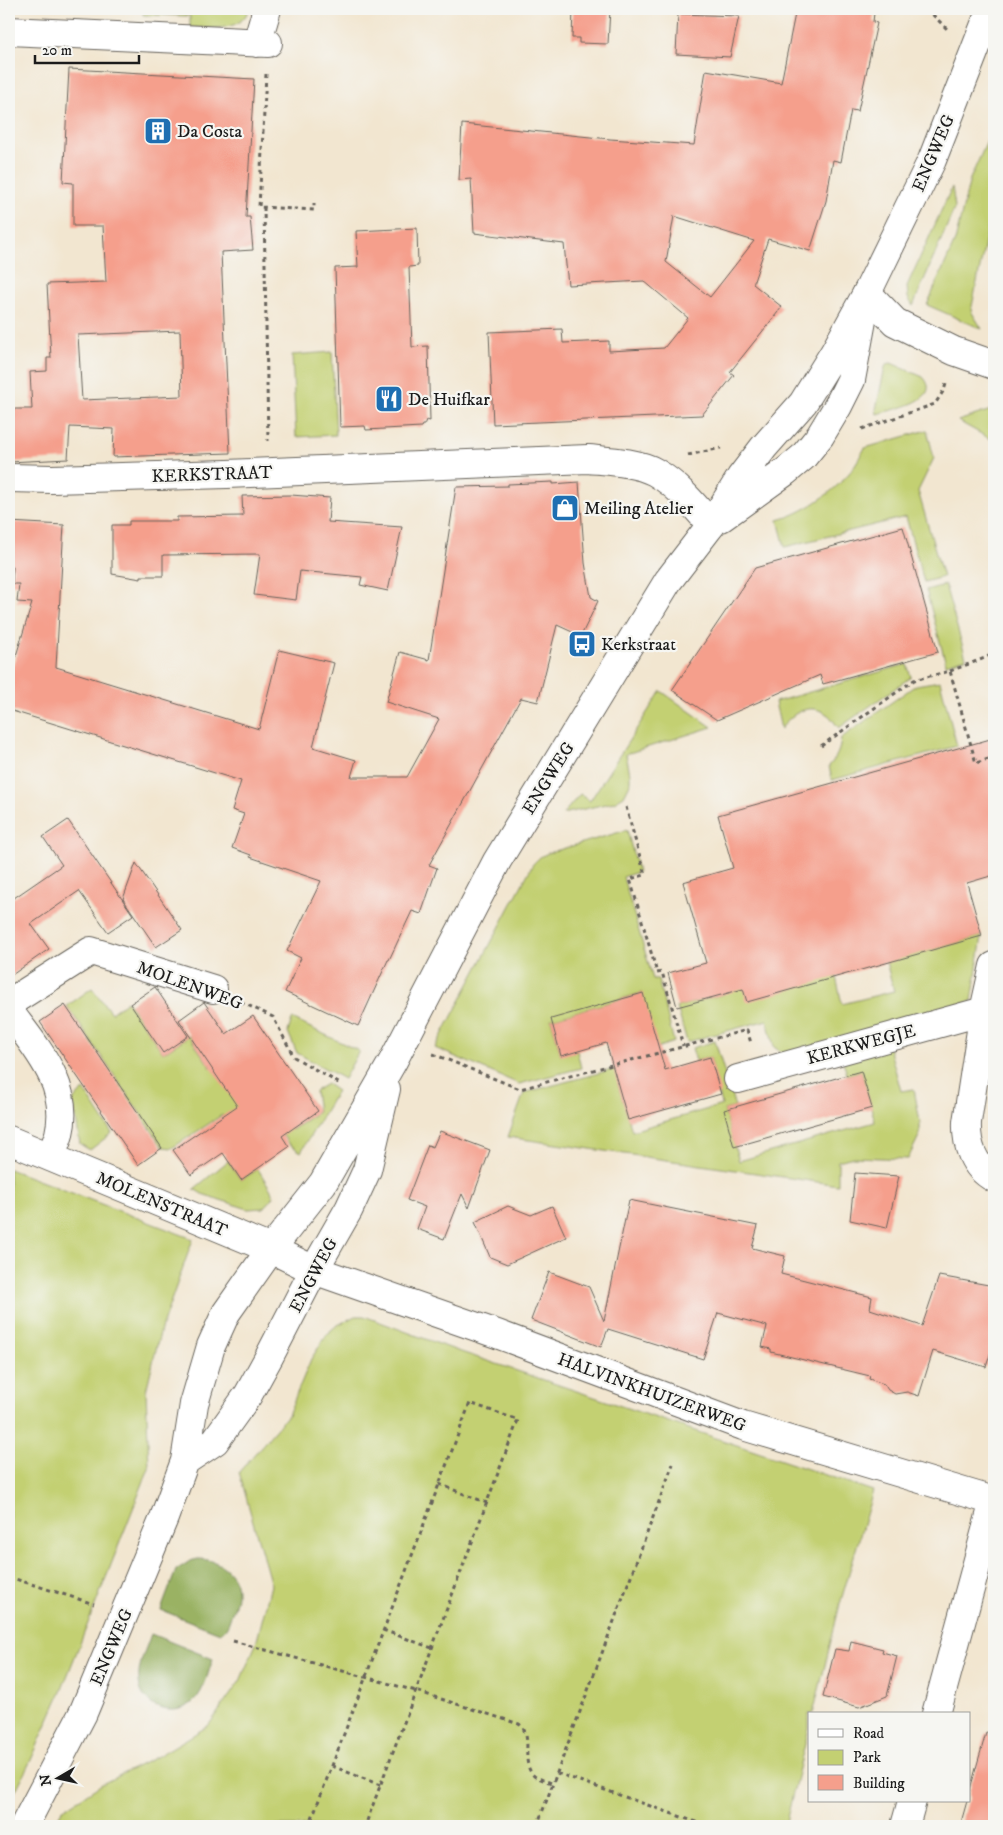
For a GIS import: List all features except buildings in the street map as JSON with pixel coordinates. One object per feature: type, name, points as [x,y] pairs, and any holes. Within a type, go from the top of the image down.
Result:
[{"type":"street","points":[[9,32],[262,43],[268,9]]},
{"type":"street","name":"ENGWEG","points":[[24,1826],[83,1713],[125,1614],[185,1461],[194,1404],[211,1346],[226,1313],[271,1249],[323,1182],[398,1051],[497,860],[668,581],[712,525],[741,477],[764,447],[804,402],[867,293],[932,160],[991,9]]},
{"type":"street","points":[[867,293],[895,322],[954,351],[994,365]]},
{"type":"street","name":"ENGWEG","points":[[712,525],[785,472],[803,456],[820,436],[851,380],[867,293]]},
{"type":"street","name":"KERKSTRAAT","points":[[9,478],[52,479],[269,472],[588,459],[624,463],[654,472],[685,495],[712,525]]},
{"type":"street","name":"MOLENWEG","points":[[9,1003],[91,951],[213,989]]},
{"type":"street","points":[[994,966],[984,1011],[966,1136],[970,1151],[979,1165],[994,1178]]},
{"type":"street","points":[[9,1011],[48,1064],[60,1094],[59,1134],[50,1156]]},
{"type":"street","name":"KERKWEGJE","points":[[749,1076],[984,1011]]},
{"type":"street","name":"ENGWEG","points":[[185,1461],[215,1441],[248,1395],[314,1270],[349,1209],[367,1170],[398,1051]]},
{"type":"street","name":"MOLENSTRAAT","points":[[9,1140],[271,1249],[314,1270]]},
{"type":"street","name":"HALVINKHUIZERWEG","points":[[314,1270],[497,1334],[743,1426],[994,1501]]},
{"type":"street","points":[[937,1712],[994,1501]]},
{"type":"street","points":[[905,1826],[912,1802]]},
{"type":"path","points":[[262,43],[259,207],[314,210],[314,202]]},
{"type":"path","points":[[264,207],[269,472]]},
{"type":"path","points":[[856,431],[935,404],[944,390],[954,351]]},
{"type":"path","points":[[654,472],[681,456],[725,447]]},
{"type":"path","points":[[822,746],[914,680],[950,671],[994,653]]},
{"type":"path","points":[[950,671],[976,763],[994,757]]},
{"type":"path","points":[[626,807],[644,875],[630,879],[657,973],[662,972],[683,1046]]},
{"type":"path","name":"MOLENWEG","points":[[213,989],[274,1018],[294,1057],[346,1088]]},
{"type":"path","points":[[398,1051],[520,1089],[747,1030],[749,1076]]},
{"type":"path","points":[[309,1826],[470,1403],[518,1420],[365,1826]]},
{"type":"path","points":[[537,1826],[673,1464]]},
{"type":"path","points":[[439,1484],[487,1503]]},
{"type":"path","points":[[9,1577],[125,1614]]},
{"type":"path","points":[[383,1630],[432,1648]]},
{"type":"path","points":[[233,1641],[416,1691],[519,1724],[524,1728],[527,1736],[528,1764],[534,1776],[553,1784]]},
{"type":"path","points":[[332,1766],[380,1785]]},
{"type":"path","points":[[557,1773],[707,1826]]},
{"type":"green space","points":[[143,9],[249,9],[245,17],[232,26],[215,28],[190,27],[190,16],[143,15]]},
{"type":"green space","points":[[994,126],[994,200],[971,311],[982,329],[927,305],[955,241],[970,179]]},
{"type":"green space","points":[[952,187],[955,207],[913,306],[908,298],[907,286]]},
{"type":"green space","points":[[332,352],[336,435],[296,437],[292,355]]},
{"type":"green space","points":[[891,363],[923,377],[928,385],[927,392],[922,398],[913,403],[877,414],[876,409],[885,367]]},
{"type":"green space","points":[[994,409],[994,441],[958,421]]},
{"type":"green space","points":[[927,430],[934,458],[918,491],[943,577],[924,582],[906,517],[785,547],[778,520],[808,507],[827,495],[850,472],[865,448]]},
{"type":"green space","points":[[945,585],[966,658],[946,664],[926,590]]},
{"type":"green space","points":[[907,664],[911,677],[839,728],[828,715],[821,711],[808,709],[790,718],[781,729],[775,702]]},
{"type":"green space","points":[[940,681],[957,746],[832,780],[829,766],[838,753],[841,738],[916,685]]},
{"type":"green space","points":[[661,691],[712,727],[626,754],[630,784],[624,796],[614,802],[563,814],[580,794],[590,801]]},
{"type":"green space","points":[[627,830],[638,872],[623,877],[653,979],[658,979],[674,1042],[644,1052],[642,993],[551,1019],[561,1055],[577,1051],[581,1068],[519,1084],[435,1048],[533,864],[540,857],[548,853]]},
{"type":"green space","points":[[982,936],[972,1001],[785,1055],[774,1047],[767,1020],[687,1042],[677,1007],[724,994],[721,984],[836,977],[842,1004],[894,991],[886,962]]},
{"type":"green space","points":[[92,988],[111,1013],[127,1001],[163,1053],[189,1036],[211,1068],[238,1051],[292,1130],[318,1112],[315,1091],[327,1084],[337,1091],[301,1152],[289,1144],[271,1119],[240,1141],[222,1115],[172,1148],[163,1147],[67,1006]]},
{"type":"green space","points":[[292,1019],[359,1051],[344,1079],[297,1053],[288,1032]]},
{"type":"green space","points":[[715,1041],[735,1107],[724,1110],[739,1161],[875,1122],[861,1071],[847,1075],[843,1061],[889,1047],[901,1091],[914,1089],[920,1122],[920,1134],[908,1159],[853,1157],[838,1161],[838,1185],[508,1137],[524,1093],[629,1065],[618,1084],[632,1131],[722,1105],[710,1057],[696,1061],[692,1048]]},
{"type":"green space","points":[[84,1090],[112,1133],[90,1150],[80,1144],[73,1100]]},
{"type":"green space","points":[[228,1161],[241,1180],[258,1169],[271,1190],[273,1197],[263,1208],[248,1209],[202,1194],[194,1189]]},
{"type":"green space","points":[[9,1169],[193,1239],[161,1329],[146,1391],[149,1468],[61,1692],[9,1804]]},
{"type":"green space","points":[[355,1316],[364,1316],[455,1350],[873,1491],[840,1604],[813,1712],[808,1712],[808,1732],[785,1826],[53,1826],[62,1810],[102,1784],[158,1756],[208,1726],[240,1681],[256,1644],[271,1585],[239,1472],[288,1415],[311,1359],[328,1333],[336,1326]]},
{"type":"green space","points":[[198,1559],[213,1561],[219,1564],[234,1579],[236,1599],[229,1622],[220,1633],[161,1610],[176,1570],[190,1561]]},
{"type":"green space","points":[[151,1634],[213,1659],[201,1692],[187,1706],[169,1710],[160,1708],[146,1699],[141,1691],[139,1670]]},
{"type":"place","name":"Da Costa","points":[[158,131]]},
{"type":"place","name":"De Huifkar","points":[[389,399]]},
{"type":"place","name":"Meiling Atelier","points":[[565,508]]},
{"type":"place","name":"Kerkstraat","points":[[582,644]]}]
